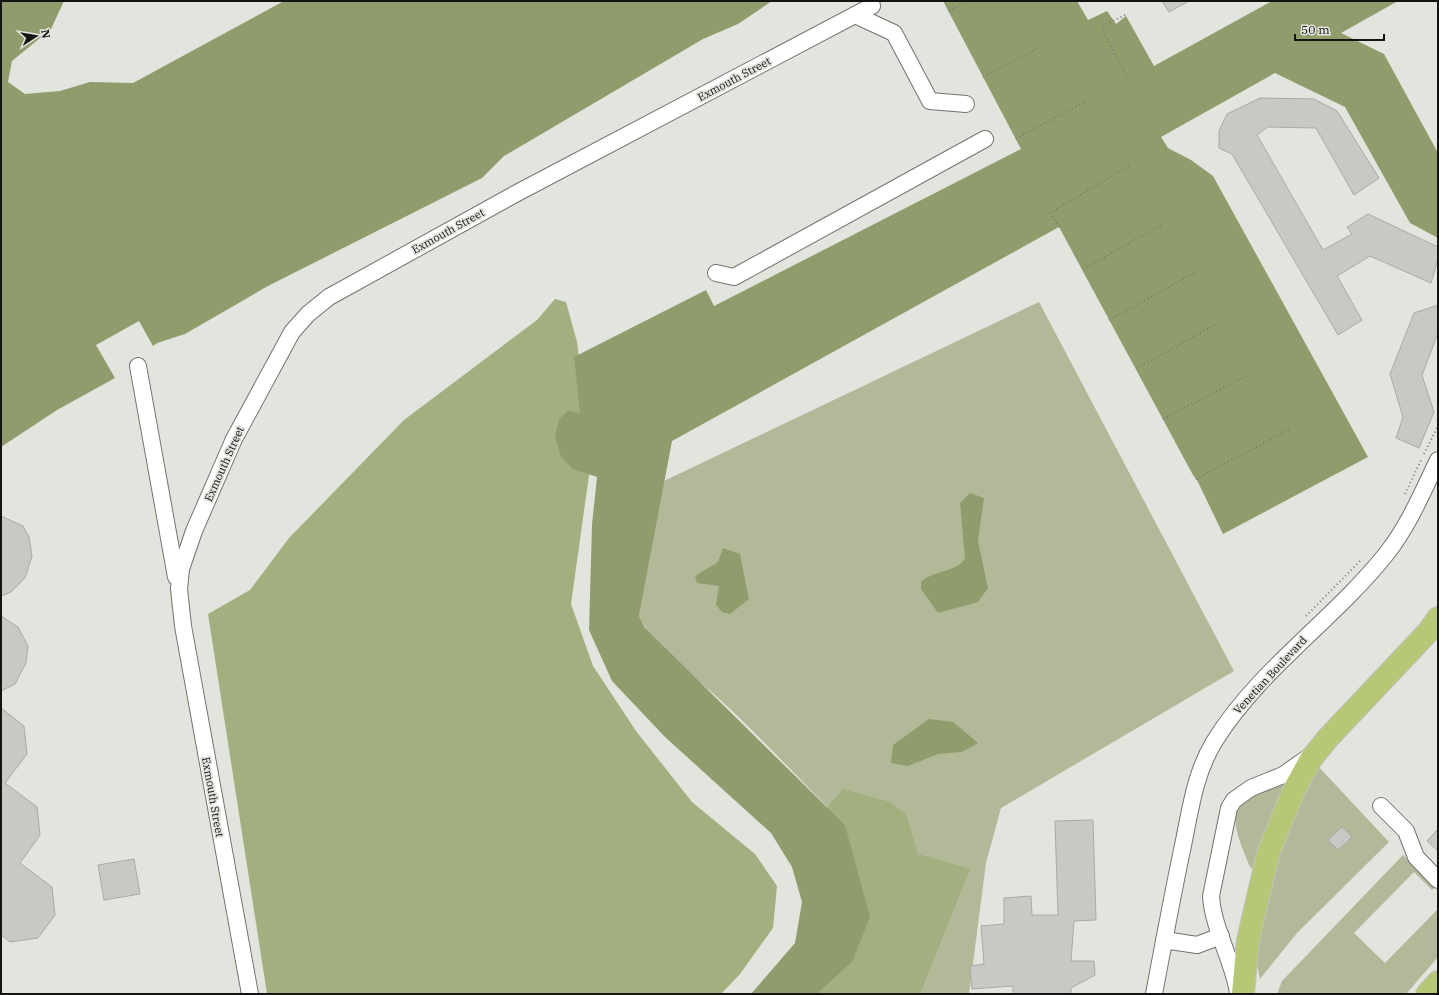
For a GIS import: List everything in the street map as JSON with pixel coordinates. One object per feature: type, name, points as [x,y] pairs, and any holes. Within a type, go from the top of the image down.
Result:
[{"type":"highway","points":[[1243,994],[1248,940],[1269,852],[1294,790],[1328,738],[1429,631],[1438,618]]},
{"type":"highway","points":[[1428,994],[1438,982]]},
{"type":"street","name":"Exmouth Street","points":[[250,994],[184,637],[179,579],[185,558],[234,439],[292,332],[318,306],[517,193],[872,6]]},
{"type":"street","points":[[855,15],[894,33],[930,101],[966,104]]},
{"type":"street","points":[[716,273],[734,277],[985,139]]},
{"type":"street","name":"Exmouth Street","points":[[138,366],[180,600]]},
{"type":"street","name":"Venetian Boulevard","points":[[1154,994],[1190,805],[1204,762],[1213,743],[1234,714],[1260,683],[1388,552],[1403,528],[1438,460]]},
{"type":"street","points":[[1238,994],[1232,966],[1212,909],[1212,896],[1229,808],[1241,794],[1299,766],[1320,749]]},
{"type":"street","points":[[1381,806],[1406,831],[1416,857],[1438,880]]},
{"type":"street","points":[[1164,940],[1197,945],[1221,936]]},
{"type":"path","points":[[949,11],[968,1]]},
{"type":"path","points":[[1125,15],[1101,27],[1128,79]]},
{"type":"path","points":[[983,77],[1040,47]]},
{"type":"path","points":[[1016,139],[1084,102]]},
{"type":"path","points":[[1059,227],[1050,213],[1130,166]]},
{"type":"path","points":[[1083,269],[1162,225]]},
{"type":"path","points":[[1109,320],[1194,273]]},
{"type":"path","points":[[1137,368],[1219,322]]},
{"type":"path","points":[[1163,418],[1248,375]]},
{"type":"path","points":[[1196,479],[1290,429]]},
{"type":"shaded area","points":[[1,1],[64,1],[51,29],[12,61],[8,82],[25,94],[60,91],[90,82],[133,83],[284,1],[772,1],[738,24],[703,39],[504,156],[482,178],[268,286],[185,334],[157,343],[153,346],[139,321],[96,345],[115,378],[57,410],[1,447]]},
{"type":"shaded area","points":[[943,1],[1077,1],[1088,20],[1107,11],[1116,24],[1126,16],[1154,66],[1272,1],[1398,1],[1341,33],[1384,54],[1438,153],[1438,238],[1410,223],[1345,107],[1275,73],[1161,137],[1168,148],[1191,160],[1213,176],[1368,457],[1223,534],[1197,480],[1059,227],[672,441],[639,616],[645,628],[845,825],[870,917],[852,962],[817,994],[751,994],[795,943],[802,902],[792,867],[771,833],[665,737],[612,681],[589,630],[592,525],[597,477],[573,469],[561,457],[555,436],[559,419],[568,411],[580,413],[574,357],[706,290],[714,306],[1021,149]]},
{"type":"shaded area","points":[[555,299],[566,302],[577,342],[592,454],[571,604],[593,666],[636,731],[692,802],[755,854],[777,886],[773,928],[740,974],[721,994],[267,994],[208,614],[250,590],[289,538],[404,420],[537,320]]},
{"type":"shaded area","points":[[1039,302],[1234,671],[1001,808],[986,863],[969,994],[817,994],[852,962],[845,825],[733,712],[663,650],[646,628],[639,616],[664,481]]},
{"type":"shaded area","points":[[970,493],[984,498],[978,541],[988,588],[978,602],[938,613],[921,589],[921,582],[932,575],[951,569],[965,559],[960,503]]},
{"type":"shaded area","points":[[723,548],[740,554],[749,599],[730,614],[722,612],[716,605],[719,586],[697,583],[695,576],[718,562]]},
{"type":"shaded area","points":[[929,719],[953,722],[978,743],[962,752],[938,754],[908,766],[891,763],[893,745]]},
{"type":"shaded area","points":[[1317,765],[1389,842],[1297,933],[1260,979],[1255,955],[1282,839]]},
{"type":"shaded area","points":[[1286,782],[1287,784],[1254,869],[1252,869],[1249,865],[1236,829],[1235,820],[1237,812],[1241,804],[1248,798]]},
{"type":"shaded area","points":[[843,789],[890,802],[906,814],[918,854],[970,869],[920,994],[817,994],[852,962],[845,825],[827,808]]},
{"type":"shaded area","points":[[1403,855],[1436,887],[1432,890],[1414,872],[1354,933],[1385,963],[1438,909],[1438,957],[1406,994],[1277,994],[1282,981]]},
{"type":"building","points":[[1162,1],[1189,1],[1169,12]]},
{"type":"building","points":[[1260,98],[1314,99],[1337,111],[1379,178],[1354,195],[1316,128],[1268,127],[1257,135],[1323,250],[1352,234],[1347,227],[1368,214],[1438,247],[1438,259],[1431,283],[1370,256],[1337,276],[1362,320],[1338,335],[1232,154],[1219,148],[1219,131],[1227,114]]},
{"type":"building","points":[[1438,305],[1438,333],[1422,375],[1434,412],[1419,448],[1396,438],[1403,417],[1390,374],[1414,313]]},
{"type":"building","points":[[1,516],[23,526],[29,537],[32,556],[25,578],[11,592],[1,596]]},
{"type":"building","points":[[1,616],[18,627],[28,646],[26,663],[15,684],[1,691]]},
{"type":"building","points":[[1,708],[24,726],[27,754],[5,783],[37,807],[40,835],[20,863],[52,887],[55,915],[38,938],[10,942],[1,935]]},
{"type":"building","points":[[1093,820],[1096,920],[1074,921],[1071,961],[1094,961],[1095,975],[1071,988],[1071,994],[1013,994],[1013,986],[972,989],[970,966],[984,964],[981,926],[1004,924],[1004,898],[1031,896],[1032,915],[1058,915],[1055,821]]},
{"type":"building","points":[[1342,827],[1352,837],[1338,850],[1328,840]]},
{"type":"building","points":[[1438,829],[1438,851],[1427,841]]},
{"type":"building","points":[[134,859],[140,894],[104,900],[98,865]]}]
